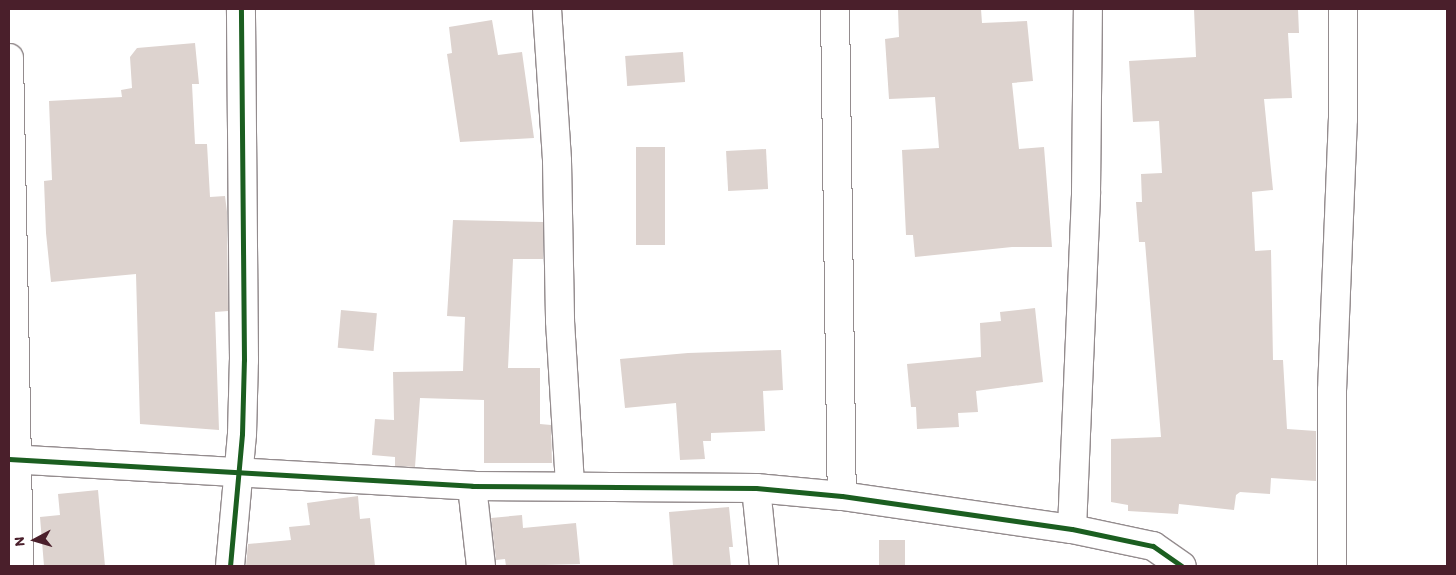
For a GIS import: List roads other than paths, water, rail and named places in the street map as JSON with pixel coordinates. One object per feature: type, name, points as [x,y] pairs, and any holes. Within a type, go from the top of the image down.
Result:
[{"type":"street","points":[[230,566],[238,475],[244,360],[241,9]]},
{"type":"street","points":[[546,9],[557,161],[560,321],[570,485]]},
{"type":"street","points":[[835,9],[842,496]]},
{"type":"street","points":[[1072,529],[1086,192],[1088,9]]},
{"type":"street","points":[[1332,566],[1332,391],[1342,119],[1343,9]]},
{"type":"street","points":[[9,58],[13,459],[19,566]]},
{"type":"street","points":[[13,459],[238,475],[472,486],[570,485],[756,488],[842,496],[1072,529],[1144,543],[1173,563]]},
{"type":"street","points":[[472,486],[481,566]]},
{"type":"street","points":[[756,488],[764,566]]}]
